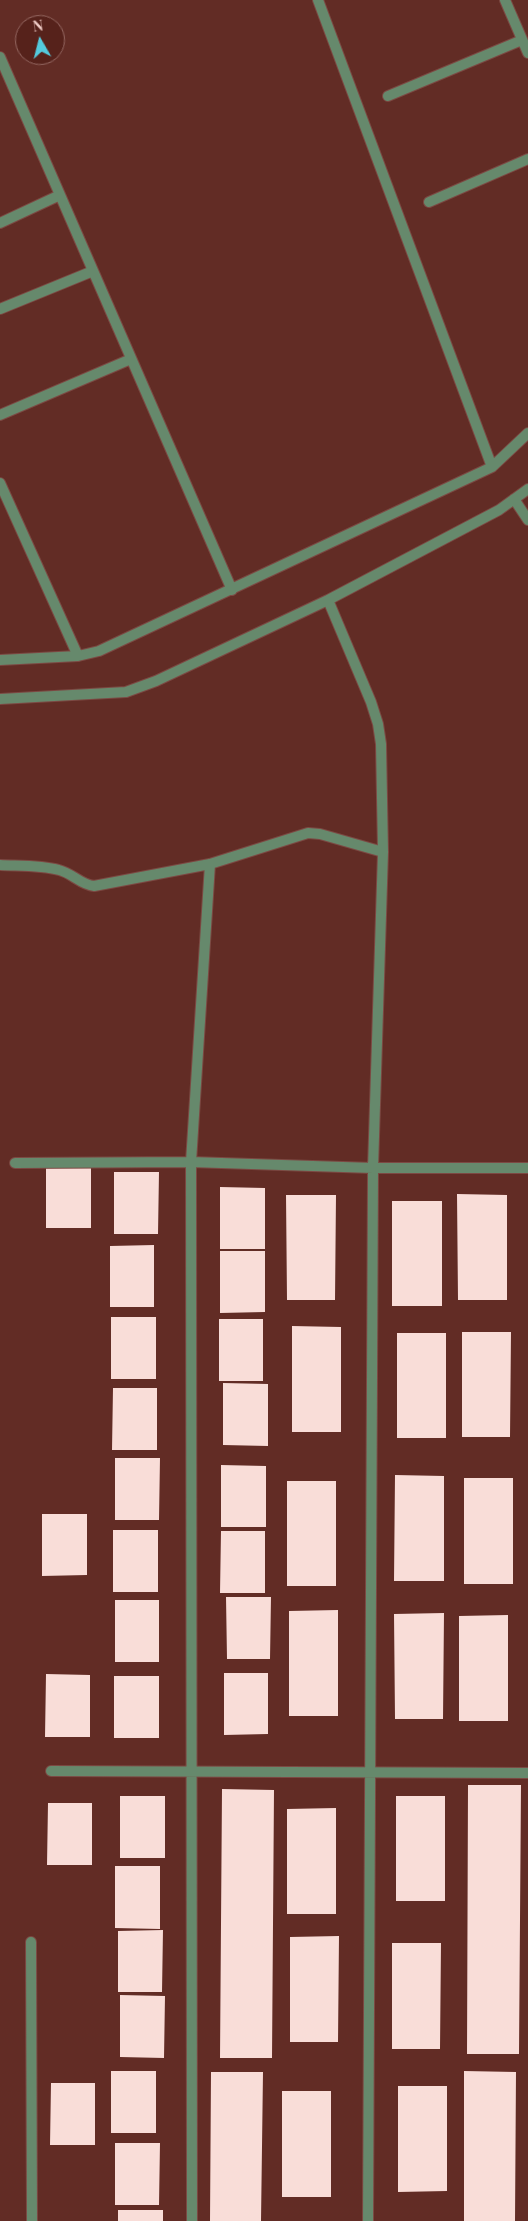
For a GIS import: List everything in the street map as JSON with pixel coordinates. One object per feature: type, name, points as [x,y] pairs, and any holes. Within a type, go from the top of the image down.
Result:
[{"type":"street","points":[[318,0],[492,467]]},
{"type":"street","points":[[505,0],[528,53]]},
{"type":"street","points":[[388,96],[522,40]]},
{"type":"street","points":[[1,64],[232,590]]},
{"type":"street","points":[[429,202],[528,159]]},
{"type":"street","points":[[0,223],[60,195]]},
{"type":"street","points":[[0,309],[93,271]]},
{"type":"street","points":[[0,415],[131,358]]},
{"type":"street","points":[[0,660],[78,656],[99,651],[492,467],[528,434]]},
{"type":"street","points":[[0,483],[78,656]]},
{"type":"street","points":[[0,700],[126,692],[156,681],[328,600],[499,510],[528,489]]},
{"type":"street","points":[[514,499],[528,520]]},
{"type":"street","points":[[328,600],[371,702],[378,724],[381,744],[383,852],[373,1168],[372,1771],[368,2221]]},
{"type":"street","points":[[0,865],[56,869],[67,872],[88,885],[94,886],[210,864],[308,833],[320,834],[383,852]]},
{"type":"street","points":[[192,2221],[191,1162],[210,864]]},
{"type":"street","points":[[14,1163],[191,1162],[373,1168],[528,1168]]},
{"type":"street","points":[[51,1771],[528,1773]]},
{"type":"street","points":[[31,1942],[32,2221]]},
{"type":"building","points":[[46,1166],[91,1166],[91,1228],[46,1228]]},
{"type":"building","points":[[114,1172],[159,1172],[158,1234],[114,1234]]},
{"type":"building","points":[[220,1187],[265,1188],[265,1249],[220,1249]]},
{"type":"building","points":[[457,1194],[507,1195],[507,1300],[458,1300]]},
{"type":"building","points":[[286,1195],[336,1195],[335,1300],[287,1300]]},
{"type":"building","points":[[392,1201],[442,1201],[442,1306],[392,1306]]},
{"type":"building","points":[[154,1245],[154,1307],[110,1307],[110,1246]]},
{"type":"building","points":[[220,1251],[265,1251],[265,1312],[220,1313]]},
{"type":"building","points":[[111,1317],[156,1317],[156,1379],[111,1379]]},
{"type":"building","points":[[219,1319],[263,1319],[263,1381],[219,1381]]},
{"type":"building","points":[[292,1326],[341,1327],[341,1432],[292,1432]]},
{"type":"building","points":[[462,1332],[511,1332],[510,1437],[462,1437]]},
{"type":"building","points":[[397,1333],[446,1333],[446,1438],[397,1438]]},
{"type":"building","points":[[223,1383],[268,1384],[268,1446],[223,1445]]},
{"type":"building","points":[[113,1388],[157,1388],[157,1450],[112,1450]]},
{"type":"building","points":[[115,1458],[160,1458],[159,1520],[115,1520]]},
{"type":"building","points":[[221,1465],[266,1466],[266,1527],[221,1527]]},
{"type":"building","points":[[395,1475],[444,1476],[444,1581],[394,1581]]},
{"type":"building","points":[[464,1478],[513,1478],[513,1584],[464,1584]]},
{"type":"building","points":[[287,1481],[336,1481],[336,1586],[287,1586]]},
{"type":"building","points":[[42,1514],[87,1514],[87,1575],[42,1576]]},
{"type":"building","points":[[113,1530],[158,1530],[158,1592],[113,1592]]},
{"type":"building","points":[[221,1531],[265,1531],[265,1593],[220,1593]]},
{"type":"building","points":[[226,1597],[271,1597],[270,1659],[227,1659]]},
{"type":"building","points":[[115,1600],[159,1600],[159,1662],[115,1662]]},
{"type":"building","points":[[338,1610],[338,1716],[289,1716],[289,1611]]},
{"type":"building","points":[[444,1613],[443,1719],[395,1719],[394,1614]]},
{"type":"building","points":[[508,1615],[508,1721],[459,1721],[459,1616]]},
{"type":"building","points":[[224,1673],[268,1673],[268,1734],[224,1735]]},
{"type":"building","points":[[46,1674],[90,1675],[90,1737],[45,1737]]},
{"type":"building","points":[[114,1676],[159,1676],[159,1738],[114,1738]]},
{"type":"building","points":[[468,1785],[521,1785],[519,2054],[467,2054]]},
{"type":"building","points":[[222,1789],[274,1790],[272,2058],[220,2058]]},
{"type":"building","points":[[120,1796],[165,1796],[165,1858],[120,1858]]},
{"type":"building","points":[[396,1796],[445,1796],[445,1901],[396,1901]]},
{"type":"building","points":[[48,1803],[92,1803],[92,1865],[47,1865]]},
{"type":"building","points":[[336,1808],[336,1914],[287,1914],[287,1809]]},
{"type":"building","points":[[115,1866],[160,1866],[160,1929],[115,1928]]},
{"type":"building","points":[[163,1930],[162,1992],[118,1992],[118,1931]]},
{"type":"building","points":[[339,1936],[338,2042],[290,2042],[290,1937]]},
{"type":"building","points":[[392,1943],[441,1943],[440,2049],[392,2049]]},
{"type":"building","points":[[120,1995],[165,1996],[164,2058],[120,2057]]},
{"type":"building","points":[[111,2071],[156,2071],[156,2133],[111,2133]]},
{"type":"building","points":[[464,2071],[516,2072],[515,2221],[464,2221]]},
{"type":"building","points":[[211,2072],[263,2072],[261,2221],[210,2221]]},
{"type":"building","points":[[51,2083],[95,2083],[95,2145],[50,2145]]},
{"type":"building","points":[[398,2086],[447,2086],[447,2191],[398,2192]]},
{"type":"building","points":[[282,2091],[331,2091],[331,2197],[282,2197]]},
{"type":"building","points":[[115,2143],[160,2143],[159,2205],[115,2205]]},
{"type":"building","points":[[118,2210],[163,2210],[163,2221],[118,2221]]}]
